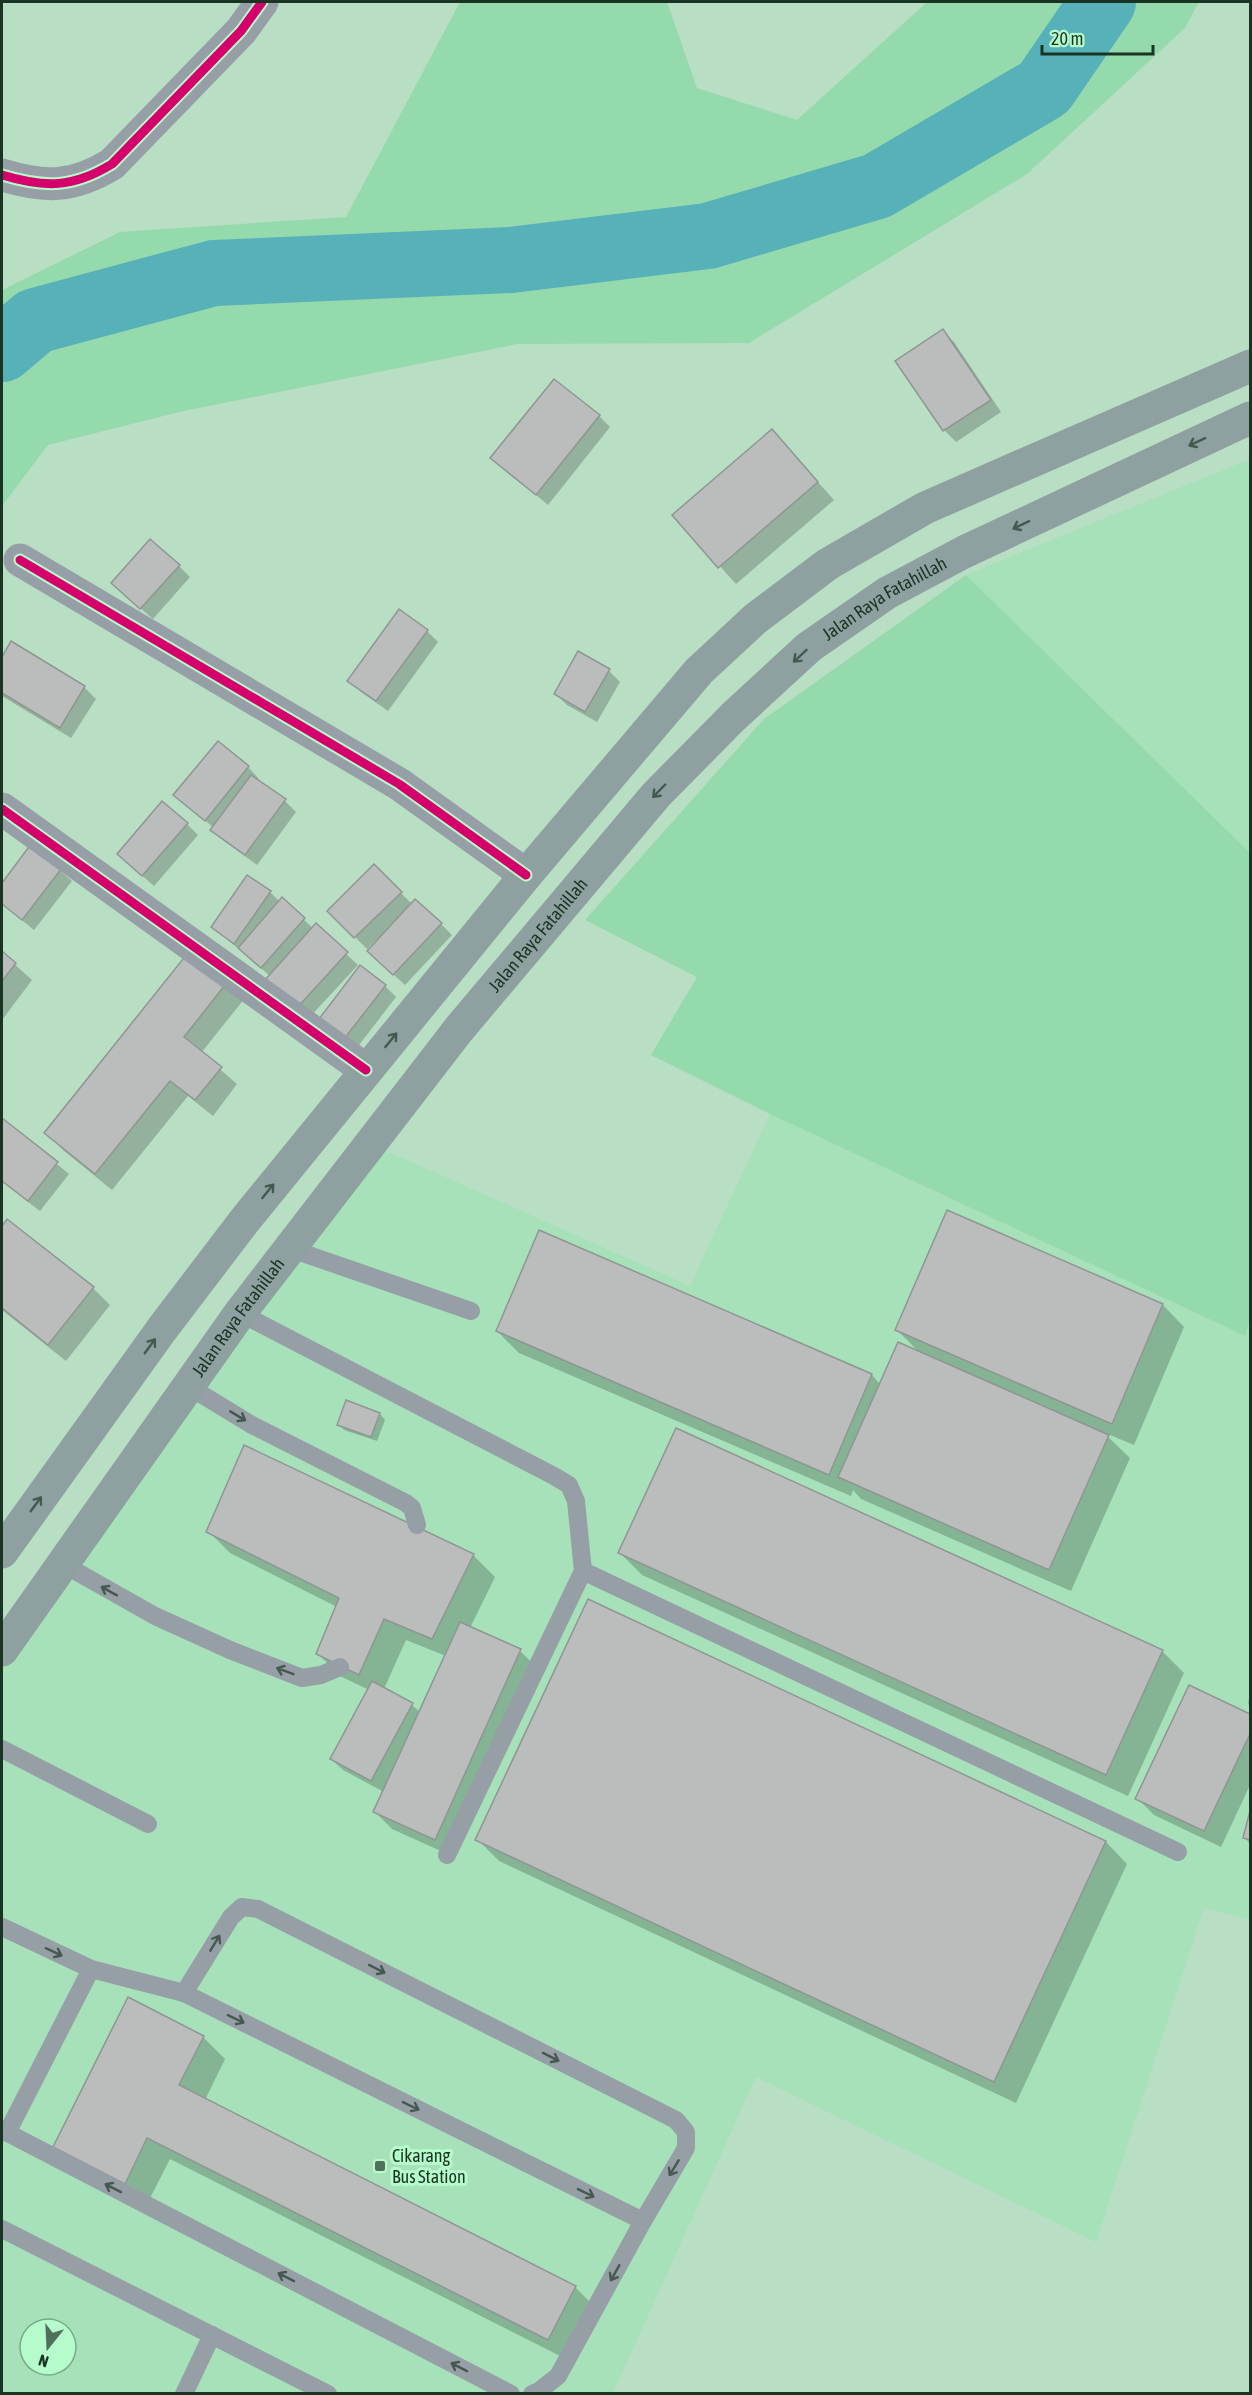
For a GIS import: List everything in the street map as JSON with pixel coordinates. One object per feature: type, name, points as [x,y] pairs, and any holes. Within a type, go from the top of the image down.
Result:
[{"type":"highway","points":[[2,1551],[169,1320],[245,1220],[526,875],[699,671],[755,619],[828,564],[925,507],[1251,366]]},
{"type":"highway","name":"Jalan Raya Fatahillah","points":[[2,1650],[240,1312],[459,1029],[656,795],[733,717],[809,647],[887,593],[964,552],[1251,418]]},
{"type":"street","points":[[2,175],[50,184],[72,182],[90,177],[112,164],[240,31],[262,2]]},
{"type":"street","points":[[20,560],[399,784],[526,875]]},
{"type":"street","points":[[2,809],[366,1070]]},
{"type":"lane","points":[[291,1249],[471,1311]]},
{"type":"lane","points":[[240,1312],[570,1485],[576,1501],[583,1571],[447,1855]]},
{"type":"lane","points":[[188,1386],[252,1425],[406,1503],[416,1514],[417,1525]]},
{"type":"lane","points":[[63,1564],[155,1616],[230,1650],[302,1678],[321,1675],[340,1667]]},
{"type":"lane","points":[[583,1571],[1178,1852]]},
{"type":"lane","points":[[2,1749],[148,1824]]},
{"type":"lane","points":[[184,1993],[231,1917],[242,1907],[258,1909],[676,2120],[686,2132],[686,2148],[558,2376],[532,2394]]},
{"type":"lane","points":[[2,1927],[91,1969],[184,1993],[643,2221]]},
{"type":"lane","points":[[91,1969],[4,2132],[511,2394]]},
{"type":"lane","points":[[2,2229],[328,2394]]},
{"type":"lane","points":[[184,2394],[212,2335]]},
{"type":"shaded area","points":[[460,2],[667,2],[697,88],[797,120],[927,2],[1199,2],[1185,28],[1027,174],[749,343],[517,344],[179,412],[48,445],[2,506],[2,290],[120,232],[346,217]]},
{"type":"shaded area","points":[[1250,459],[1250,853],[966,575]]},
{"type":"shaded area","points":[[966,575],[1250,853],[1250,1319],[1245,1336],[770,1114],[651,1055],[697,977],[585,920],[764,719]]},
{"type":"shaded area","points":[[770,1114],[1244,1336],[1250,1319],[1250,1920],[1204,1908],[1096,2242],[756,2077],[613,2393],[2,2393],[2,1626],[380,1148],[690,1286]]},
{"type":"building","points":[[943,329],[991,400],[943,431],[895,361]]},
{"type":"building","points":[[554,379],[600,415],[536,495],[490,458]]},
{"type":"building","points":[[772,429],[818,482],[718,568],[672,515]]},
{"type":"building","points":[[150,539],[180,565],[140,609],[111,583]]},
{"type":"building","points":[[399,609],[428,630],[376,701],[347,681]]},
{"type":"building","points":[[11,641],[85,686],[60,728],[2,693],[2,657]]},
{"type":"building","points":[[578,651],[610,669],[585,712],[554,694]]},
{"type":"building","points":[[218,741],[249,766],[205,821],[173,795]]},
{"type":"building","points":[[251,775],[286,799],[245,855],[210,830]]},
{"type":"building","points":[[162,801],[188,823],[142,876],[117,854]]},
{"type":"building","points":[[31,844],[62,868],[22,920],[2,904],[2,883]]},
{"type":"building","points":[[374,864],[402,892],[354,938],[327,911]]},
{"type":"building","points":[[247,875],[271,891],[234,944],[211,927]]},
{"type":"building","points":[[282,897],[305,918],[261,968],[238,948]]},
{"type":"building","points":[[415,899],[442,923],[393,975],[367,951]]},
{"type":"building","points":[[316,923],[348,952],[295,1010],[264,981]]},
{"type":"building","points":[[191,949],[229,980],[184,1037],[222,1067],[195,1100],[170,1081],[95,1174],[44,1133]]},
{"type":"building","points":[[2,951],[16,963],[2,981]]},
{"type":"building","points":[[360,965],[386,985],[344,1039],[319,1019]]},
{"type":"building","points":[[2,1118],[58,1162],[28,1201],[2,1181]]},
{"type":"building","points":[[947,1210],[1163,1304],[1112,1424],[895,1330]]},
{"type":"building","points":[[7,1219],[94,1287],[48,1345],[2,1308],[2,1226]]},
{"type":"building","points":[[539,1230],[872,1374],[829,1475],[496,1331]]},
{"type":"building","points":[[898,1342],[1109,1435],[1049,1570],[838,1477]]},
{"type":"building","points":[[346,1400],[380,1413],[371,1437],[337,1425]]},
{"type":"building","points":[[676,1428],[1163,1650],[1106,1775],[618,1553]]},
{"type":"building","points":[[244,1445],[474,1554],[432,1639],[384,1619],[359,1675],[316,1654],[339,1598],[206,1532]]},
{"type":"building","points":[[588,1599],[1106,1841],[994,2082],[475,1840]]},
{"type":"building","points":[[460,1622],[521,1649],[435,1840],[373,1812]]},
{"type":"building","points":[[372,1681],[413,1703],[371,1781],[330,1759]]},
{"type":"building","points":[[1189,1685],[1250,1714],[1250,1734],[1204,1831],[1135,1799]]},
{"type":"building","points":[[1250,1811],[1250,1840],[1243,1838]]},
{"type":"building","points":[[128,1997],[204,2036],[179,2085],[576,2286],[548,2340],[147,2138],[125,2184],[53,2147]]},
{"type":"waterway","points":[[2,349],[35,321],[214,273],[511,260],[708,236],[877,186],[1044,88],[1103,2]]},
{"type":"cycle path","points":[[2,175],[45,184],[58,183],[84,178],[112,164],[241,31],[262,2]]},
{"type":"cycle path","points":[[20,560],[399,784],[526,875]]},
{"type":"cycle path","points":[[2,809],[366,1070]]},
{"type":"place","name":"Cikarang Bus Station","points":[[380,2166]]}]
